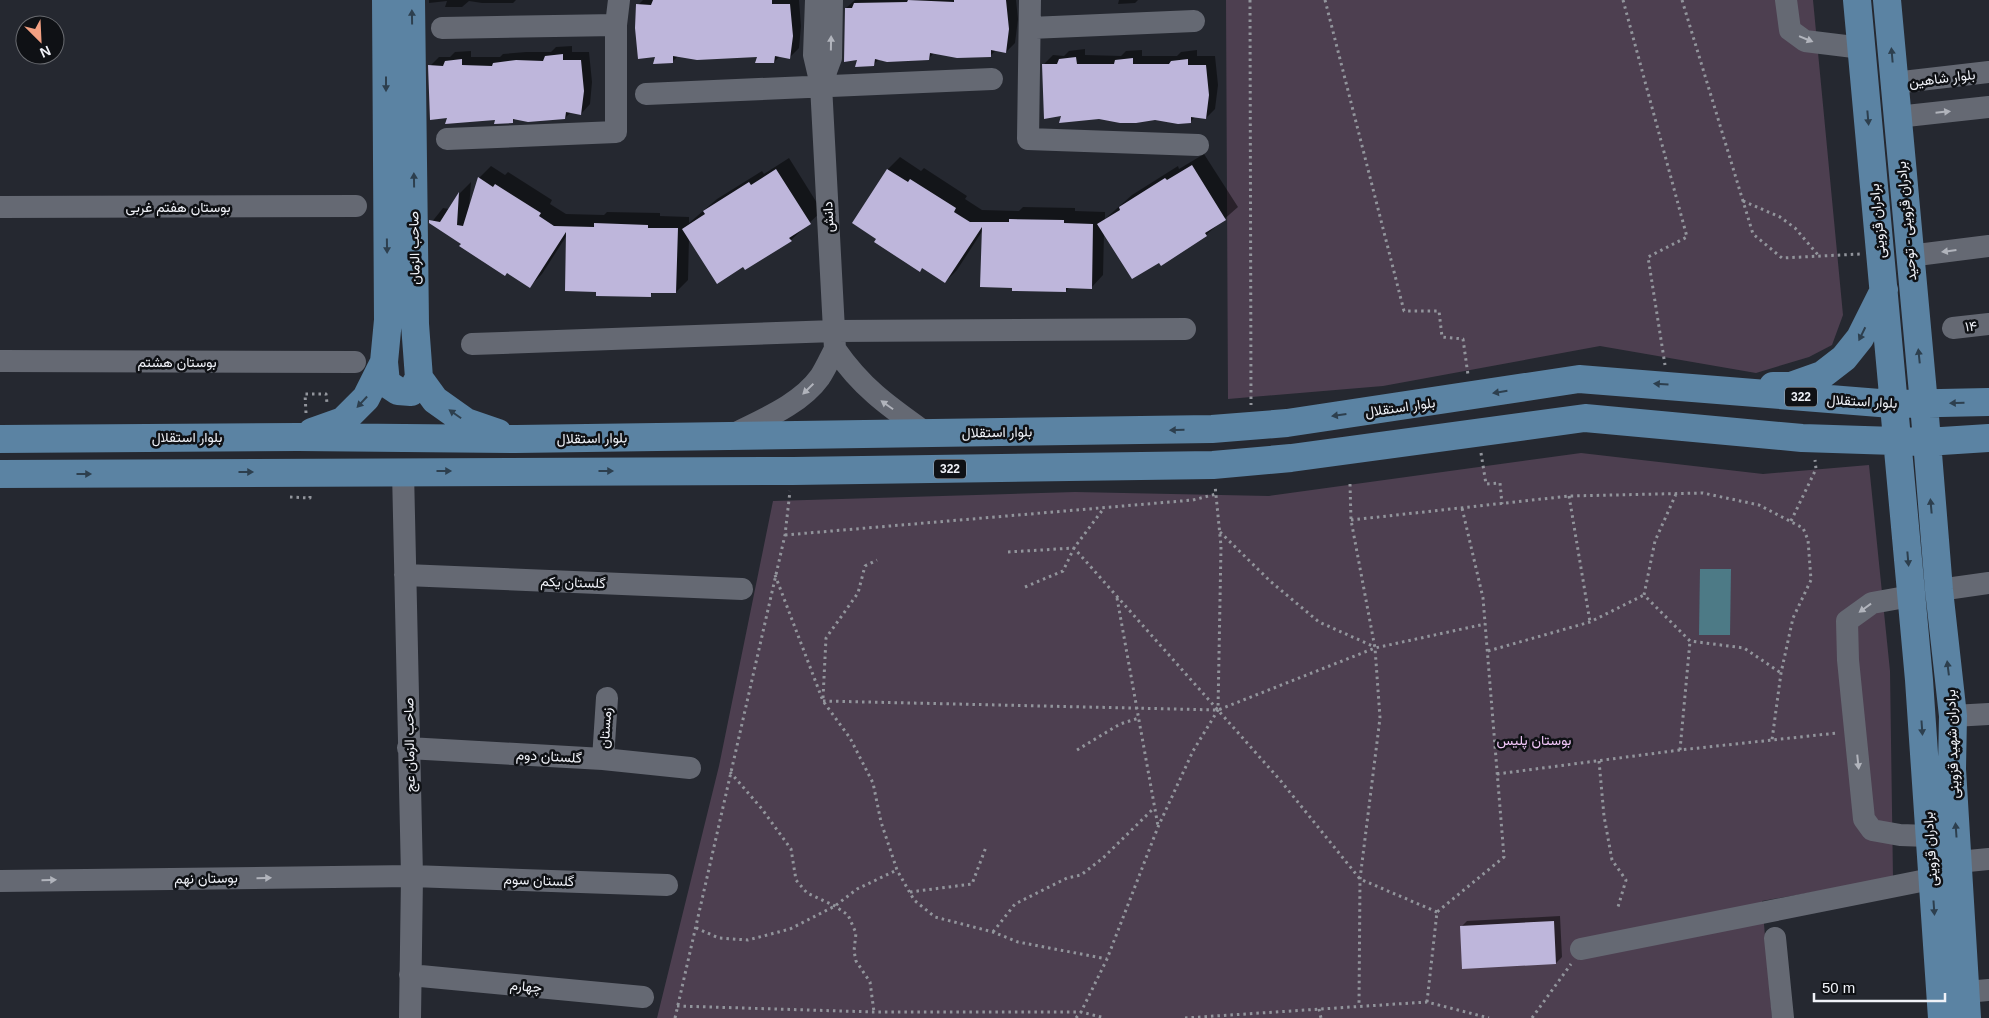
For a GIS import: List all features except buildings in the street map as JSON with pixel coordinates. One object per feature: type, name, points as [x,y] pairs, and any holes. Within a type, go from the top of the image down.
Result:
[{"type":"main road","name":"صاحب الزمان","points":[[298,436],[343,421],[366,398],[384,362],[388,320],[386,0]]},
{"type":"main road","name":"صاحب الزمان","points":[[411,0],[415,324],[419,378]]},
{"type":"main road","name":"برادران قزوینی","points":[[1858,0],[1884,290],[1892,404],[1897,441]]},
{"type":"main road","name":"برادران قزوینی - توحید","points":[[1887,0],[1926,442]]},
{"type":"main road","points":[[1710,389],[1791,386],[1822,375],[1844,358],[1860,338],[1884,290]]},
{"type":"main road","points":[[384,362],[386,383],[398,391],[411,392],[419,378],[436,400],[466,422],[516,439]]},
{"type":"main road","name":"بلوار استقلال","points":[[0,439],[298,436],[516,439],[1212,429],[1251,426],[1452,399],[1578,379],[1668,384],[1892,404],[1989,402]]},
{"type":"main road","name":"322","points":[[0,474],[793,471],[1213,465],[1291,458],[1585,418],[1813,438],[1926,442],[1989,438]]},
{"type":"main road","points":[[39,439],[21,448],[15,457],[21,464],[41,474]]},
{"type":"main road","points":[[1897,441],[1911,596]]},
{"type":"main road","name":"برادران شهید قزوینی","points":[[1926,442],[1939,590],[1953,716],[1952,769],[1958,862],[1974,1000]]},
{"type":"main road","name":"برادران قزوینی","points":[[1911,596],[1919,680],[1931,879],[1942,1018]]},
{"type":"street","points":[[447,140],[616,132],[616,25],[619,0]]},
{"type":"street","name":"دانش","points":[[816,0],[814,55],[821,85],[835,340]]},
{"type":"street","name":"دانش","points":[[821,85],[831,58],[832,0]]},
{"type":"street","points":[[1030,0],[1028,140],[1198,145]]},
{"type":"street","points":[[1786,0],[1790,30],[1805,41],[1862,48]]},
{"type":"street","points":[[1030,28],[1194,21]]},
{"type":"street","points":[[442,28],[616,25]]},
{"type":"street","name":"بلوار شاهین","points":[[1894,83],[1989,72]]},
{"type":"street","points":[[646,94],[992,79]]},
{"type":"street","points":[[1897,117],[1989,107]]},
{"type":"street","name":"بوستان هفتم غربی","points":[[0,207],[356,206]]},
{"type":"street","points":[[1909,256],[1989,246]]},
{"type":"street","name":"۱۴","points":[[1953,328],[1989,324]]},
{"type":"street","points":[[472,344],[835,340],[1185,329]]},
{"type":"street","points":[[835,340],[851,372],[877,398],[926,433]]},
{"type":"street","points":[[731,436],[776,412],[803,394],[820,377],[835,340]]},
{"type":"street","name":"بوستان هشتم","points":[[0,361],[355,362]]},
{"type":"street","name":"صاحب الزمان عج","points":[[403,471],[412,876],[410,1018]]},
{"type":"street","name":"گلستان یکم","points":[[405,575],[742,589]]},
{"type":"street","points":[[1939,590],[1989,583]]},
{"type":"street","points":[[1911,596],[1872,603],[1847,621],[1848,660],[1864,819],[1872,830],[1900,835],[1929,836]]},
{"type":"street","name":"زمستان","points":[[602,759],[607,698]]},
{"type":"street","points":[[1953,716],[1989,714]]},
{"type":"street","name":"گلستان دوم","points":[[408,748],[602,759],[690,768]]},
{"type":"street","points":[[1958,862],[1989,859]]},
{"type":"street","name":"بوستان نهم","points":[[0,881],[412,876]]},
{"type":"street","name":"گلستان سوم","points":[[412,876],[666,885]]},
{"type":"street","points":[[1581,949],[1931,879]]},
{"type":"street","points":[[1775,938],[1783,1018]]},
{"type":"street","name":"چهارم","points":[[410,974],[643,997]]},
{"type":"path","points":[[1250,0],[1251,426]]},
{"type":"path","points":[[1325,0],[1404,311],[1439,311],[1442,337],[1463,339]]},
{"type":"path","points":[[1623,0],[1688,238],[1648,257],[1668,384]]},
{"type":"path","points":[[1682,0],[1753,234],[1782,258],[1880,253]]},
{"type":"path","points":[[1743,201],[1787,222],[1820,256]]},
{"type":"path","points":[[305,394],[326,394]]},
{"type":"path","points":[[1791,521],[1816,469],[1813,438]]},
{"type":"path","points":[[1076,1018],[1081,1012],[1107,959],[1158,827],[1192,751],[1218,710],[1220,532],[1213,465]]},
{"type":"path","points":[[675,1018],[729,772],[785,535],[793,471]]},
{"type":"path","points":[[1486,484],[1500,483],[1502,504]]},
{"type":"path","points":[[1350,484],[1351,520],[1375,648],[1380,718],[1360,879],[1359,1006]]},
{"type":"path","points":[[1351,520],[1569,496],[1703,493],[1759,504],[1803,528],[1808,540],[1811,580],[1793,618],[1781,673],[1772,740]]},
{"type":"path","points":[[785,535],[1193,500],[1216,494]]},
{"type":"path","points":[[1644,595],[1655,541],[1676,494]]},
{"type":"path","points":[[1569,496],[1590,622]]},
{"type":"path","points":[[289,497],[310,498]]},
{"type":"path","points":[[1025,587],[1063,571],[1074,548],[1104,508]]},
{"type":"path","points":[[1427,1002],[1437,912],[1504,857],[1483,598],[1462,508]]},
{"type":"path","points":[[1220,532],[1270,581],[1319,622],[1375,648]]},
{"type":"path","points":[[1008,552],[1074,548]]},
{"type":"path","points":[[1074,548],[1280,780],[1360,879],[1437,912]]},
{"type":"path","points":[[822,701],[826,638],[858,593],[865,566],[877,560]]},
{"type":"path","points":[[775,575],[822,701],[850,738],[873,783],[880,822],[897,870],[914,900],[936,917],[993,932],[1018,942],[1107,959]]},
{"type":"path","points":[[1644,595],[1690,640],[1744,648],[1781,673]]},
{"type":"path","points":[[1488,651],[1590,622],[1644,595]]},
{"type":"path","points":[[1117,596],[1158,827]]},
{"type":"path","points":[[822,701],[1218,710],[1375,648],[1485,624]]},
{"type":"path","points":[[1680,750],[1690,640]]},
{"type":"path","points":[[1077,750],[1120,724],[1139,718]]},
{"type":"path","points":[[1497,774],[1680,750],[1855,731]]},
{"type":"path","points":[[1599,761],[1604,816],[1612,860],[1626,880],[1618,907]]},
{"type":"path","points":[[729,772],[762,809],[791,849],[796,880],[806,893],[835,906],[848,915],[856,933],[855,956],[870,982],[874,1012]]},
{"type":"path","points":[[993,932],[1015,904],[1067,878],[1081,875],[1103,858],[1154,808]]},
{"type":"path","points":[[910,892],[972,884],[986,848]]},
{"type":"path","points":[[696,928],[719,938],[748,940],[790,929],[835,906],[857,889],[897,870]]},
{"type":"path","points":[[1532,1018],[1581,949]]},
{"type":"path","points":[[1185,1018],[1427,1002],[1489,1018]]},
{"type":"path","points":[[677,1006],[874,1012],[1081,1012],[1105,1018]]},
{"type":"path","points":[[1319,1009],[1321,1018]]},
{"type":"green space","points":[[1226,0],[1813,0],[1843,315],[1832,345],[1809,357],[1756,373],[1600,346],[1383,386],[1228,399]]},
{"type":"green space","name":"بوستان پلیس","points":[[1581,453],[1763,474],[1869,465],[1890,671],[1893,878],[1762,901],[1772,1018],[657,1018],[719,766],[773,501],[1075,492],[1269,496]]},
{"type":"water","points":[[1700,569],[1731,569],[1730,635],[1699,635]]}]
